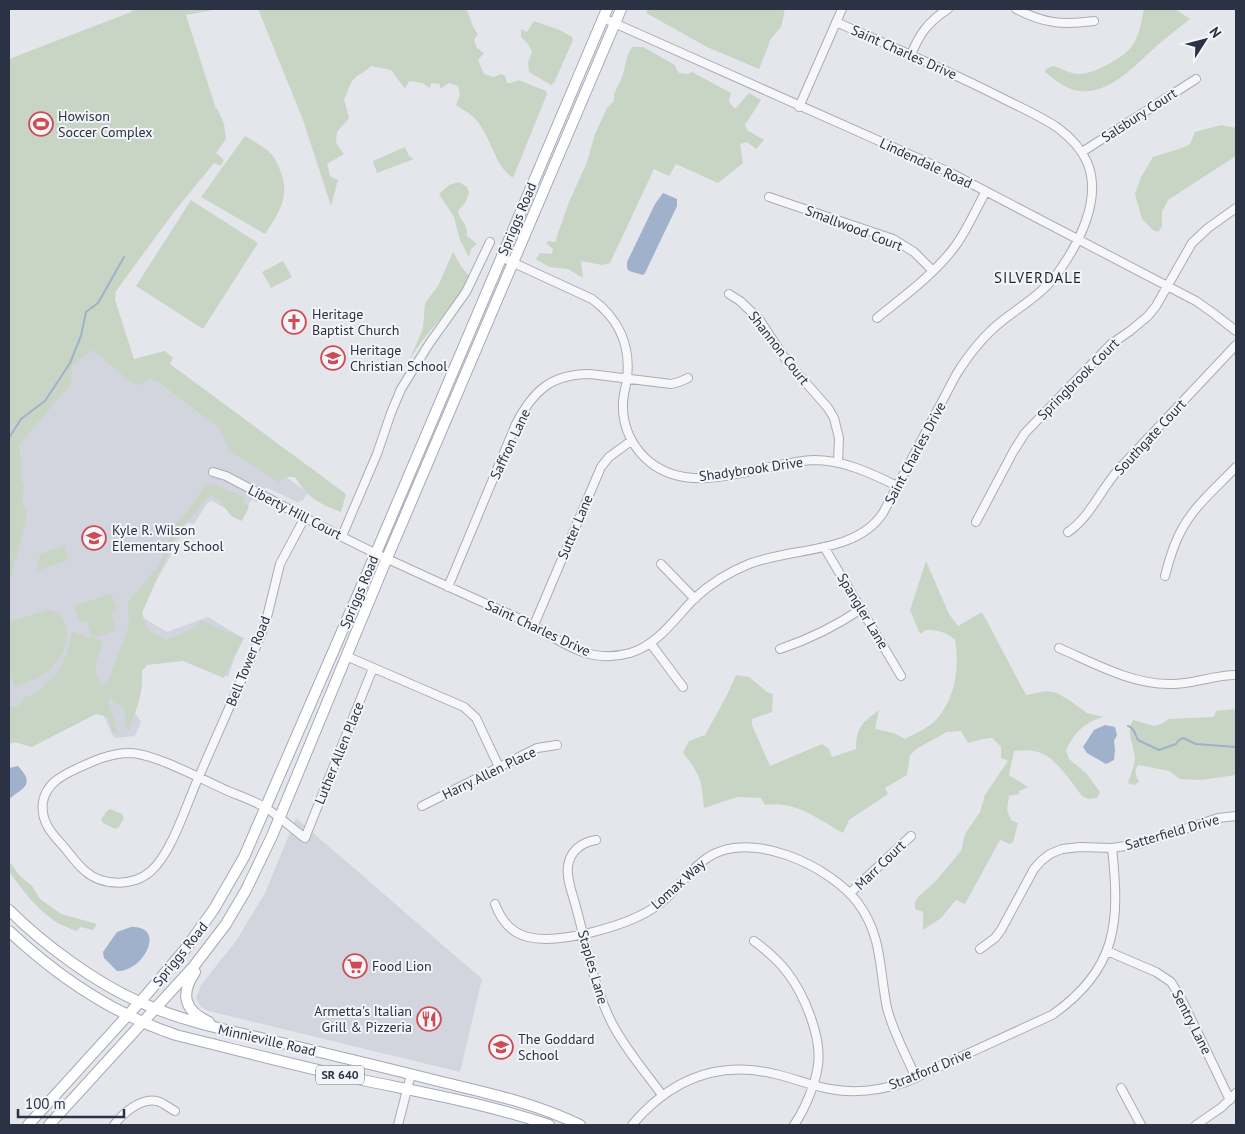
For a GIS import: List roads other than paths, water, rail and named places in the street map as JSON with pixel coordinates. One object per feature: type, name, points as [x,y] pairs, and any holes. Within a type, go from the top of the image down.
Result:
[{"type":"main road","name":"Spriggs Road","points":[[49,1125],[194,966],[226,924],[246,890],[279,818],[621,9]]},
{"type":"main road","name":"Spriggs Road","points":[[28,1125],[128,1016],[187,947],[214,909],[244,857],[376,553],[605,14]]},
{"type":"main road","name":"Minnieville Road","points":[[9,910],[44,941],[95,978],[155,1009],[243,1034],[515,1100],[547,1110],[580,1125]]},
{"type":"main road","name":"Minnieville Road","points":[[9,931],[34,953],[88,993],[128,1016],[176,1035],[336,1074],[407,1088],[549,1125]]},
{"type":"main road","points":[[216,938],[188,983],[186,996],[191,1009],[206,1021],[243,1034]]},
{"type":"street","points":[[799,107],[842,9]]},
{"type":"street","points":[[911,55],[916,42],[925,28],[948,9]]},
{"type":"street","points":[[1016,9],[1035,18],[1052,23],[1067,24],[1094,20]]},
{"type":"street","name":"Lindendale Road","points":[[605,14],[615,24],[949,172],[1167,286],[1213,312],[1236,331]]},
{"type":"street","name":"Saint Charles Drive","points":[[376,553],[534,625],[577,650],[599,656],[620,656],[650,644],[695,599],[719,579],[750,564],[787,553],[824,547],[856,538],[872,526],[883,513],[956,375],[966,360],[989,332],[1043,290],[1056,274],[1078,239],[1086,218],[1091,194],[1089,168],[1082,152],[1068,136],[1051,124],[911,55],[836,22]]},
{"type":"street","name":"Salsbury Court","points":[[1082,152],[1196,79]]},
{"type":"street","points":[[877,318],[933,270],[955,246],[986,191]]},
{"type":"street","name":"Smallwood Court","points":[[769,197],[893,239],[914,252],[933,270]]},
{"type":"street","name":"Springbrook Court","points":[[976,522],[1025,433],[1111,344],[1135,328],[1148,316],[1156,306],[1192,243],[1208,228],[1236,208]]},
{"type":"street","name":"Spriggs Road","points":[[342,536],[377,454],[401,389],[428,344],[466,292],[490,242]]},
{"type":"street","name":"Shadybrook Drive","points":[[501,257],[597,302],[616,322],[625,342],[628,359],[623,413],[631,441],[642,456],[662,470],[680,478],[707,478],[814,460],[838,463],[855,468],[897,486]]},
{"type":"street","name":"Shannon Court","points":[[729,294],[751,310],[759,319],[786,360],[828,408],[834,418],[839,438],[838,463]]},
{"type":"street","name":"Southgate Court","points":[[1068,532],[1082,522],[1109,480],[1236,345]]},
{"type":"street","name":"Saffron Lane","points":[[448,587],[516,424],[533,397],[549,383],[567,376],[590,374],[671,384],[688,378]]},
{"type":"street","name":"Sutter Lane","points":[[534,625],[597,475],[609,457],[631,441]]},
{"type":"street","points":[[1165,576],[1182,528],[1196,509],[1236,467]]},
{"type":"street","name":"Liberty Hill Court","points":[[213,472],[226,476],[376,553]]},
{"type":"street","name":"Bell Tower Road","points":[[198,778],[265,624],[280,564],[305,517]]},
{"type":"street","name":"Spangler Lane","points":[[824,547],[901,676]]},
{"type":"street","points":[[661,564],[695,599]]},
{"type":"street","points":[[780,649],[833,626],[861,608]]},
{"type":"street","points":[[650,644],[683,687]]},
{"type":"street","points":[[1058,648],[1124,675],[1158,684],[1182,684],[1211,677],[1236,675]]},
{"type":"street","points":[[346,656],[464,707],[476,718],[499,767]]},
{"type":"street","name":"Luther Allen Place","points":[[279,818],[305,838],[373,668]]},
{"type":"street","name":"Harry Allen Place","points":[[422,806],[537,748],[557,745]]},
{"type":"street","points":[[198,778],[162,859],[146,875],[129,882],[107,882],[85,871],[51,833],[44,821],[43,800],[54,781],[66,773],[106,756],[130,753],[141,755],[198,778],[266,808],[279,818]]},
{"type":"street","name":"Satterfield Drive","points":[[980,949],[989,944],[1001,930],[1034,869],[1045,858],[1055,852],[1071,847],[1112,848],[1139,844],[1218,818],[1236,816]]},
{"type":"street","name":"Marr Court","points":[[850,893],[911,836]]},
{"type":"street","name":"Staples Lane","points":[[596,840],[583,843],[574,852],[568,866],[569,879],[583,934],[598,989],[613,1025],[662,1095]]},
{"type":"street","name":"Lomax Way","points":[[495,904],[499,915],[519,934],[528,937],[553,939],[583,934],[630,920],[653,908],[668,896],[706,858],[733,847],[757,847],[807,864],[837,882],[850,893],[866,915],[881,959],[887,1008],[893,1027],[916,1078]]},
{"type":"street","name":"Stratford Drive","points":[[632,1125],[662,1095],[693,1078],[708,1073],[734,1068],[774,1073],[830,1089],[866,1091],[896,1085],[916,1078],[1052,1015],[1086,986],[1101,964],[1107,951],[1112,937],[1116,911],[1112,848]]},
{"type":"street","points":[[754,941],[768,951],[796,985],[818,1043],[818,1065],[813,1084],[794,1125]]},
{"type":"street","name":"Sentry Lane","points":[[1107,951],[1156,972],[1171,982],[1182,1000],[1230,1100]]},
{"type":"street","points":[[398,1125],[410,1074]]},
{"type":"street","points":[[1121,1088],[1141,1125]]},
{"type":"street","points":[[1196,1125],[1230,1100],[1236,1093]]},
{"type":"street","points":[[114,1125],[126,1113],[146,1102],[156,1101],[175,1111]]},
{"type":"water","points":[[663,193],[677,199],[677,206],[645,273],[643,275],[629,271],[627,262],[655,204]]},
{"type":"water","points":[[1105,725],[1115,727],[1117,735],[1114,741],[1114,760],[1106,764],[1087,753],[1083,747],[1094,730]]},
{"type":"water","points":[[18,766],[26,778],[26,786],[9,799],[9,768]]},
{"type":"water","points":[[131,927],[142,928],[148,933],[150,940],[148,949],[136,964],[127,969],[117,971],[104,958],[103,952],[117,932]]},
{"type":"waterway","points":[[9,438],[21,419],[45,401],[70,363],[81,336],[86,312],[98,303],[124,257]]},
{"type":"waterway","points":[[1128,726],[1133,730],[1138,740],[1159,750],[1176,744],[1183,738],[1196,744],[1236,747]]},
{"type":"place","name":"Howison Soccer Complex","points":[[41,124]]},
{"type":"place","name":"Heritage Baptist Church","points":[[294,322]]},
{"type":"place","name":"Heritage Christian School","points":[[333,358]]},
{"type":"place","name":"Kyle R. Wilson Elementary School","points":[[94,538]]},
{"type":"place","name":"Food Lion","points":[[355,966]]},
{"type":"place","name":"Armetta's Italian Grill & Pizzeria","points":[[429,1019]]},
{"type":"place","name":"The Goddard School","points":[[501,1047]]},
{"type":"district","name":"SILVERDALE","points":[[1038,278]]}]
